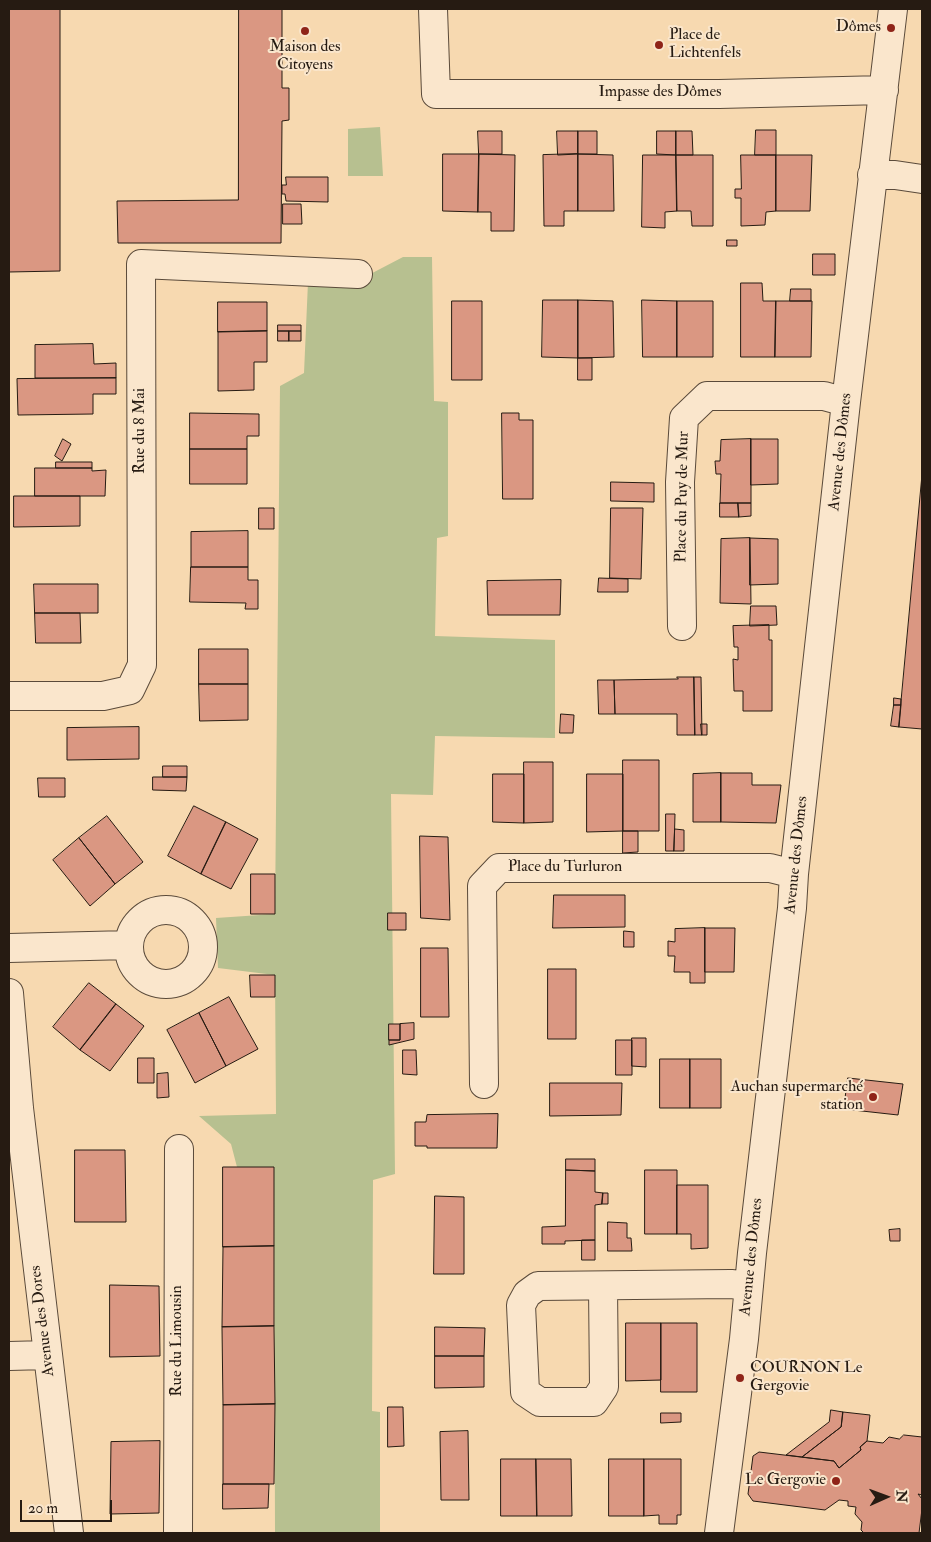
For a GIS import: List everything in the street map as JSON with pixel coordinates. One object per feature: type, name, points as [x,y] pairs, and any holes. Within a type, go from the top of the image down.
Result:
[{"type":"street","name":"Impasse des Dômes","points":[[433,9],[436,94],[719,94],[884,90]]},
{"type":"street","name":"Avenue des Dômes","points":[[719,1533],[744,1339],[846,402],[893,9]]},
{"type":"street","points":[[872,176],[895,175],[922,178]]},
{"type":"street","name":"Rue du 8 Mai","points":[[9,696],[103,696],[130,690],[142,665],[140,264],[358,274]]},
{"type":"street","name":"Place du Puy de Mur","points":[[682,626],[680,482],[684,418],[707,396],[824,396],[846,402]]},
{"type":"street","name":"Place du Turluron","points":[[484,1084],[482,886],[499,868],[770,868],[794,874]]},
{"type":"street","points":[[9,948],[129,945]]},
{"type":"street","name":"Avenue des Dores","points":[[9,993],[14,1109],[69,1533]]},
{"type":"street","name":"Rue du Limousin","points":[[178,1533],[179,1148]]},
{"type":"street","points":[[603,1286],[604,1387],[594,1402],[540,1402],[525,1392],[521,1305],[526,1294],[538,1286],[731,1284],[749,1286]]},
{"type":"street","points":[[9,1356],[47,1355]]},
{"type":"green space","points":[[380,127],[383,176],[348,176],[348,129]]},
{"type":"green space","points":[[403,257],[432,257],[434,401],[448,402],[448,536],[437,538],[435,636],[555,640],[555,738],[435,736],[433,795],[391,794],[395,1174],[373,1180],[372,1411],[380,1412],[380,1533],[275,1533],[274,1167],[237,1167],[231,1144],[199,1116],[276,1114],[275,975],[218,968],[216,918],[275,914],[280,386],[304,373],[308,282],[357,281]]},
{"type":"building","points":[[9,9],[60,9],[60,271],[9,272]]},
{"type":"building","points":[[239,9],[282,9],[282,88],[289,88],[289,120],[282,121],[281,243],[118,243],[117,201],[238,200]]},
{"type":"building","points":[[756,130],[776,130],[776,155],[755,155]]},
{"type":"building","points":[[478,131],[502,131],[502,154],[479,154]]},
{"type":"building","points":[[557,131],[578,131],[578,154],[558,155]]},
{"type":"building","points":[[578,131],[597,131],[597,154],[578,154]]},
{"type":"building","points":[[657,131],[676,131],[676,155],[657,154]]},
{"type":"building","points":[[676,131],[692,131],[693,155],[676,155]]},
{"type":"building","points":[[443,154],[479,154],[478,212],[443,211]]},
{"type":"building","points":[[479,154],[515,155],[514,231],[491,231],[491,212],[478,212]]},
{"type":"building","points":[[578,154],[613,155],[614,211],[578,211]]},
{"type":"building","points":[[578,154],[578,211],[564,211],[564,226],[544,226],[543,155]]},
{"type":"building","points":[[643,155],[676,155],[677,211],[665,212],[665,228],[642,227]]},
{"type":"building","points":[[676,155],[713,155],[713,226],[692,226],[691,211],[677,211]]},
{"type":"building","points":[[741,155],[776,155],[776,211],[766,212],[765,225],[741,226],[741,198],[735,198],[735,189],[741,189]]},
{"type":"building","points":[[776,155],[812,155],[810,211],[776,211]]},
{"type":"building","points":[[286,177],[328,177],[328,202],[286,201],[285,194],[282,194],[282,185],[286,185]]},
{"type":"building","points":[[283,204],[301,204],[302,224],[283,224]]},
{"type":"building","points":[[727,240],[737,240],[737,246],[727,246]]},
{"type":"building","points":[[813,254],[835,254],[835,275],[813,275]]},
{"type":"building","points":[[741,283],[762,283],[763,301],[776,301],[775,357],[741,357]]},
{"type":"building","points":[[791,289],[811,289],[811,301],[790,301]]},
{"type":"building","points":[[543,300],[578,300],[578,358],[542,357]]},
{"type":"building","points":[[578,300],[613,301],[614,357],[578,358]]},
{"type":"building","points":[[642,300],[677,301],[677,357],[643,357]]},
{"type":"building","points":[[452,301],[482,301],[482,380],[452,380]]},
{"type":"building","points":[[677,301],[713,301],[713,357],[677,357]]},
{"type":"building","points":[[776,301],[812,301],[811,357],[775,357]]},
{"type":"building","points":[[218,302],[267,302],[267,331],[218,332]]},
{"type":"building","points":[[278,325],[301,325],[301,331],[278,331]]},
{"type":"building","points":[[267,331],[267,362],[254,362],[254,390],[218,391],[218,332]]},
{"type":"building","points":[[278,331],[289,331],[289,341],[278,341]]},
{"type":"building","points":[[289,331],[301,331],[301,341],[289,341]]},
{"type":"building","points":[[93,344],[94,364],[116,363],[116,378],[35,378],[35,345]]},
{"type":"building","points":[[578,358],[592,358],[592,380],[578,380]]},
{"type":"building","points":[[116,378],[116,394],[93,394],[93,414],[18,415],[17,379]]},
{"type":"building","points":[[190,413],[259,414],[259,436],[247,436],[247,449],[190,449]]},
{"type":"building","points":[[502,413],[519,413],[519,420],[533,420],[533,499],[503,499]]},
{"type":"building","points":[[63,439],[71,444],[62,461],[55,456]]},
{"type":"building","points":[[751,439],[751,503],[720,503],[721,474],[716,474],[715,461],[720,461],[721,440]]},
{"type":"building","points":[[751,439],[778,439],[778,484],[751,485]]},
{"type":"building","points":[[190,449],[247,449],[247,484],[190,484]]},
{"type":"building","points":[[56,462],[92,462],[92,468],[56,468]]},
{"type":"building","points":[[35,468],[92,468],[92,471],[106,470],[105,496],[35,496]]},
{"type":"building","points":[[922,475],[922,729],[899,727]]},
{"type":"building","points":[[611,482],[654,483],[654,502],[611,501]]},
{"type":"building","points":[[14,496],[80,496],[80,526],[14,527]]},
{"type":"building","points":[[720,503],[738,503],[739,517],[720,517]]},
{"type":"building","points":[[738,503],[751,503],[751,516],[739,517]]},
{"type":"building","points":[[259,508],[274,508],[274,529],[259,529]]},
{"type":"building","points":[[611,508],[643,508],[641,579],[610,578]]},
{"type":"building","points":[[248,531],[248,567],[191,567],[191,532]]},
{"type":"building","points":[[750,538],[778,539],[778,584],[750,585]]},
{"type":"building","points":[[750,538],[751,604],[720,603],[721,539]]},
{"type":"building","points":[[191,567],[248,567],[248,580],[258,580],[258,609],[245,609],[246,603],[190,602]]},
{"type":"building","points":[[599,578],[628,579],[628,592],[598,592]]},
{"type":"building","points":[[561,580],[560,615],[488,615],[487,581]]},
{"type":"building","points":[[34,584],[98,584],[98,613],[35,613]]},
{"type":"building","points":[[751,606],[776,606],[777,625],[750,626]]},
{"type":"building","points":[[35,613],[80,613],[81,643],[36,643]]},
{"type":"building","points":[[769,625],[769,640],[772,640],[772,711],[743,711],[743,691],[734,691],[733,659],[738,660],[738,647],[734,647],[733,626]]},
{"type":"building","points":[[199,649],[248,649],[248,684],[199,684]]},
{"type":"building","points":[[677,677],[694,677],[695,735],[677,735],[677,714],[615,714],[614,680],[678,679]]},
{"type":"building","points":[[694,677],[701,677],[702,735],[695,735]]},
{"type":"building","points":[[598,680],[614,680],[615,714],[599,714]]},
{"type":"building","points":[[199,684],[248,684],[248,720],[200,721]]},
{"type":"building","points":[[894,698],[901,699],[901,705],[894,705]]},
{"type":"building","points":[[894,705],[901,705],[899,727],[891,726]]},
{"type":"building","points":[[561,714],[574,715],[573,733],[560,733]]},
{"type":"building","points":[[701,724],[707,724],[707,735],[702,735]]},
{"type":"building","points":[[139,727],[139,759],[67,760],[67,728]]},
{"type":"building","points":[[623,760],[659,760],[659,831],[623,831]]},
{"type":"building","points":[[524,762],[553,762],[553,822],[524,823]]},
{"type":"building","points":[[163,766],[187,766],[187,777],[163,777]]},
{"type":"building","points":[[721,773],[752,773],[752,785],[781,785],[776,823],[721,822]]},
{"type":"building","points":[[721,773],[721,822],[693,822],[693,774]]},
{"type":"building","points":[[493,774],[524,774],[524,823],[493,822]]},
{"type":"building","points":[[587,774],[623,774],[623,831],[587,832]]},
{"type":"building","points":[[153,777],[187,777],[186,791],[153,790]]},
{"type":"building","points":[[38,778],[65,778],[65,797],[39,797]]},
{"type":"building","points":[[194,806],[226,822],[201,874],[168,856]]},
{"type":"building","points":[[666,814],[675,814],[674,851],[666,851]]},
{"type":"building","points":[[107,816],[143,862],[115,884],[79,838]]},
{"type":"building","points":[[226,822],[258,839],[231,889],[201,874]]},
{"type":"building","points":[[675,829],[684,830],[684,851],[674,851]]},
{"type":"building","points":[[623,831],[638,831],[638,852],[623,853]]},
{"type":"building","points":[[420,836],[448,837],[450,920],[421,918]]},
{"type":"building","points":[[79,838],[115,884],[90,906],[53,860]]},
{"type":"building","points":[[251,874],[275,874],[275,914],[251,914]]},
{"type":"building","points":[[554,895],[625,895],[625,927],[553,928]]},
{"type":"building","points":[[388,913],[406,913],[406,930],[388,930]]},
{"type":"building","points":[[705,928],[735,928],[734,972],[705,972]]},
{"type":"building","points":[[705,928],[705,983],[690,983],[690,972],[674,972],[675,956],[668,956],[668,941],[675,942],[675,929]]},
{"type":"building","points":[[624,931],[634,932],[634,947],[624,947]]},
{"type":"building","points":[[421,948],[448,948],[449,1017],[421,1017]]},
{"type":"building","points":[[548,969],[576,969],[576,1039],[548,1039]]},
{"type":"building","points":[[250,975],[275,975],[275,997],[251,997]]},
{"type":"building","points":[[89,983],[116,1004],[80,1050],[53,1027]]},
{"type":"building","points":[[229,997],[258,1049],[226,1066],[199,1013]]},
{"type":"building","points":[[116,1004],[144,1026],[110,1071],[80,1050]]},
{"type":"building","points":[[199,1013],[226,1066],[195,1083],[167,1030]]},
{"type":"building","points":[[414,1023],[414,1039],[389,1045],[389,1040],[400,1040],[400,1024]]},
{"type":"building","points":[[389,1024],[400,1024],[400,1040],[389,1040]]},
{"type":"building","points":[[632,1038],[646,1038],[646,1067],[632,1066]]},
{"type":"building","points":[[616,1040],[632,1040],[632,1075],[616,1075]]},
{"type":"building","points":[[403,1050],[416,1050],[417,1075],[403,1074]]},
{"type":"building","points":[[138,1058],[154,1058],[154,1083],[138,1083]]},
{"type":"building","points":[[660,1059],[690,1059],[690,1108],[660,1108]]},
{"type":"building","points":[[690,1059],[721,1059],[721,1108],[690,1108]]},
{"type":"building","points":[[168,1073],[169,1097],[157,1098],[157,1074]]},
{"type":"building","name":"Auchan supermarché station","points":[[848,1078],[903,1084],[898,1115],[844,1109]]},
{"type":"building","points":[[550,1083],[622,1083],[621,1115],[550,1116]]},
{"type":"building","points":[[498,1114],[497,1148],[427,1148],[427,1146],[415,1146],[415,1122],[426,1122],[427,1115]]},
{"type":"building","points":[[75,1150],[125,1150],[126,1222],[75,1222]]},
{"type":"building","points":[[566,1159],[595,1159],[595,1171],[566,1170]]},
{"type":"building","points":[[223,1167],[274,1167],[274,1246],[223,1247]]},
{"type":"building","points":[[566,1170],[595,1171],[595,1192],[603,1193],[602,1204],[595,1205],[595,1240],[565,1241],[565,1244],[542,1244],[542,1227],[565,1226]]},
{"type":"building","points":[[645,1170],[677,1170],[677,1234],[645,1234]]},
{"type":"building","points":[[677,1185],[708,1185],[708,1248],[691,1249],[691,1234],[677,1234]]},
{"type":"building","points":[[603,1193],[608,1193],[608,1204],[602,1204]]},
{"type":"building","points":[[435,1196],[464,1197],[464,1274],[434,1274]]},
{"type":"building","points":[[608,1222],[627,1223],[627,1238],[631,1238],[632,1251],[608,1251]]},
{"type":"building","points":[[900,1229],[900,1241],[890,1241],[889,1230]]},
{"type":"building","points":[[582,1240],[595,1240],[595,1260],[582,1260]]},
{"type":"building","points":[[274,1246],[274,1326],[222,1327],[223,1247]]},
{"type":"building","points":[[110,1285],[159,1286],[160,1356],[110,1357]]},
{"type":"building","points":[[626,1323],[661,1323],[661,1380],[626,1381]]},
{"type":"building","points":[[661,1323],[697,1323],[697,1392],[661,1392]]},
{"type":"building","points":[[274,1326],[275,1404],[223,1405],[222,1327]]},
{"type":"building","points":[[435,1327],[485,1328],[484,1356],[435,1356]]},
{"type":"building","points":[[435,1356],[484,1356],[484,1387],[435,1388]]},
{"type":"building","points":[[275,1404],[274,1484],[223,1484],[223,1405]]},
{"type":"building","points":[[388,1407],[403,1407],[404,1446],[388,1447]]},
{"type":"building","points":[[831,1410],[843,1412],[841,1427],[802,1457],[786,1455],[829,1422]]},
{"type":"building","points":[[843,1412],[870,1415],[867,1441],[860,1447],[861,1450],[839,1468],[834,1461],[802,1457],[841,1427]]},
{"type":"building","points":[[661,1413],[681,1413],[681,1422],[661,1423]]},
{"type":"building","points":[[468,1431],[469,1500],[441,1500],[440,1432]]},
{"type":"building","name":"Le Gergovie","points":[[904,1435],[922,1437],[922,1495],[918,1494],[922,1499],[922,1509],[919,1533],[864,1533],[861,1530],[862,1522],[855,1514],[856,1507],[848,1506],[848,1501],[839,1500],[825,1510],[753,1501],[748,1494],[753,1456],[759,1452],[834,1461],[839,1468],[861,1450],[860,1447],[867,1441],[883,1443],[889,1437],[899,1439]]},
{"type":"building","points":[[160,1441],[159,1513],[110,1514],[111,1442]]},
{"type":"building","points":[[501,1459],[536,1459],[537,1516],[501,1516]]},
{"type":"building","points":[[536,1459],[571,1459],[572,1516],[537,1516]]},
{"type":"building","points":[[609,1459],[644,1459],[644,1516],[609,1516]]},
{"type":"building","points":[[644,1459],[681,1459],[681,1515],[677,1515],[677,1524],[659,1524],[659,1515],[644,1516]]},
{"type":"building","points":[[223,1484],[269,1484],[268,1508],[223,1509]]},
{"type":"place","name":"Dômes","points":[[891,28]]},
{"type":"place","name":"Maison des Citoyens","points":[[305,31]]},
{"type":"place","name":"Place de Lichtenfels","points":[[659,45]]},
{"type":"place","name":"Auchan supermarché station","points":[[873,1097]]},
{"type":"place","name":"COURNON Le Gergovie","points":[[740,1378]]},
{"type":"place","name":"Le Gergovie","points":[[836,1481]]}]
